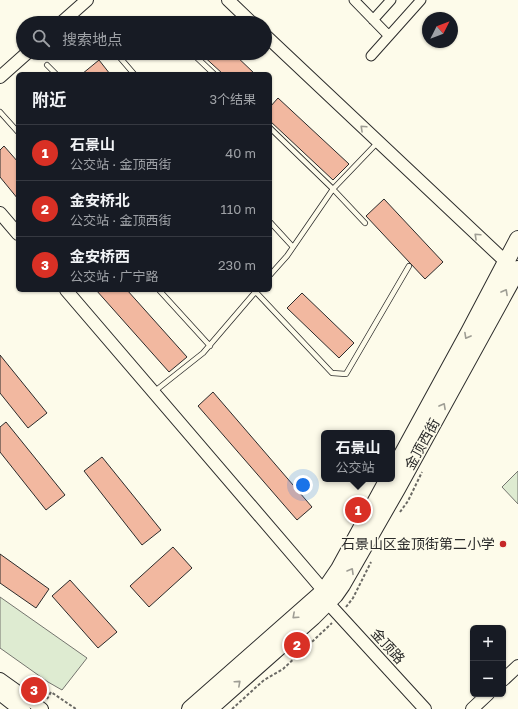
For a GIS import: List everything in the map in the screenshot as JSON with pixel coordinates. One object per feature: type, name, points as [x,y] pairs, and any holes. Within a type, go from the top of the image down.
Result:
[{"type":"highway","name":"金顶西街","points":[[190,709],[342,585],[393,496],[512,266],[518,239]]},
{"type":"highway","name":"金顶西街","points":[[395,467],[512,266]]},
{"type":"highway","name":"金顶西街","points":[[209,709],[326,597],[336,573],[386,482]]},
{"type":"highway","points":[[0,692],[22,709]]},
{"type":"street","points":[[69,16],[87,0]]},
{"type":"street","points":[[228,0],[245,16]]},
{"type":"street","points":[[354,0],[389,36]]},
{"type":"street","points":[[373,20],[391,0]]},
{"type":"street","points":[[371,56],[421,0]]},
{"type":"street","points":[[272,42],[512,266]]},
{"type":"street","points":[[0,77],[19,60]]},
{"type":"street","points":[[0,213],[16,232]]},
{"type":"street","name":"金顶路","points":[[68,292],[154,392],[326,597],[425,709]]},
{"type":"street","points":[[506,677],[518,666]]},
{"type":"street","points":[[0,679],[42,709]]},
{"type":"street","points":[[472,709],[485,697]]},
{"type":"lane","points":[[122,60],[132,72]]},
{"type":"lane","points":[[199,60],[212,72]]},
{"type":"lane","points":[[47,65],[54,72]]},
{"type":"lane","points":[[0,112],[16,130]]},
{"type":"lane","points":[[272,130],[333,189],[365,223]]},
{"type":"lane","points":[[272,272],[293,246],[333,189],[378,142]]},
{"type":"lane","points":[[272,224],[293,246]]},
{"type":"lane","points":[[257,292],[332,373],[346,374],[409,266]]},
{"type":"lane","points":[[161,292],[210,346]]},
{"type":"lane","points":[[154,392],[204,353],[255,292]]},
{"type":"path","points":[[51,692],[76,709]]},
{"type":"green space","points":[[518,471],[518,504],[502,487]]},
{"type":"green space","points":[[0,597],[87,658],[62,690],[48,682],[0,648]]},
{"type":"building","points":[[99,60],[108,72],[84,72]]},
{"type":"building","points":[[208,60],[240,60],[253,72],[221,72]]},
{"type":"building","points":[[278,98],[349,164],[333,180],[272,123],[272,105]]},
{"type":"building","points":[[4,146],[16,160],[16,197],[0,177],[0,150]]},
{"type":"building","points":[[384,199],[443,262],[425,279],[366,216]]},
{"type":"building","points":[[98,292],[129,292],[187,357],[169,372]]},
{"type":"building","points":[[302,293],[354,343],[339,358],[287,308]]},
{"type":"building","points":[[0,355],[47,413],[28,428],[0,393]]},
{"type":"building","points":[[213,392],[312,507],[297,520],[198,406]]},
{"type":"building","points":[[6,422],[65,495],[46,510],[0,452],[0,427]]},
{"type":"building","points":[[102,457],[161,530],[142,545],[84,471]]},
{"type":"building","points":[[173,547],[192,568],[149,607],[130,586]]},
{"type":"building","points":[[0,554],[49,589],[36,608],[0,583]]},
{"type":"building","points":[[70,580],[117,632],[98,648],[52,596]]},
{"type":"place","name":"石景山","points":[[358,510]]},
{"type":"place","name":"石景山区金顶街第二小学","points":[[503,544]]},
{"type":"place","name":"金安桥北","points":[[297,645]]},
{"type":"place","name":"金安桥西","points":[[34,690]]}]
